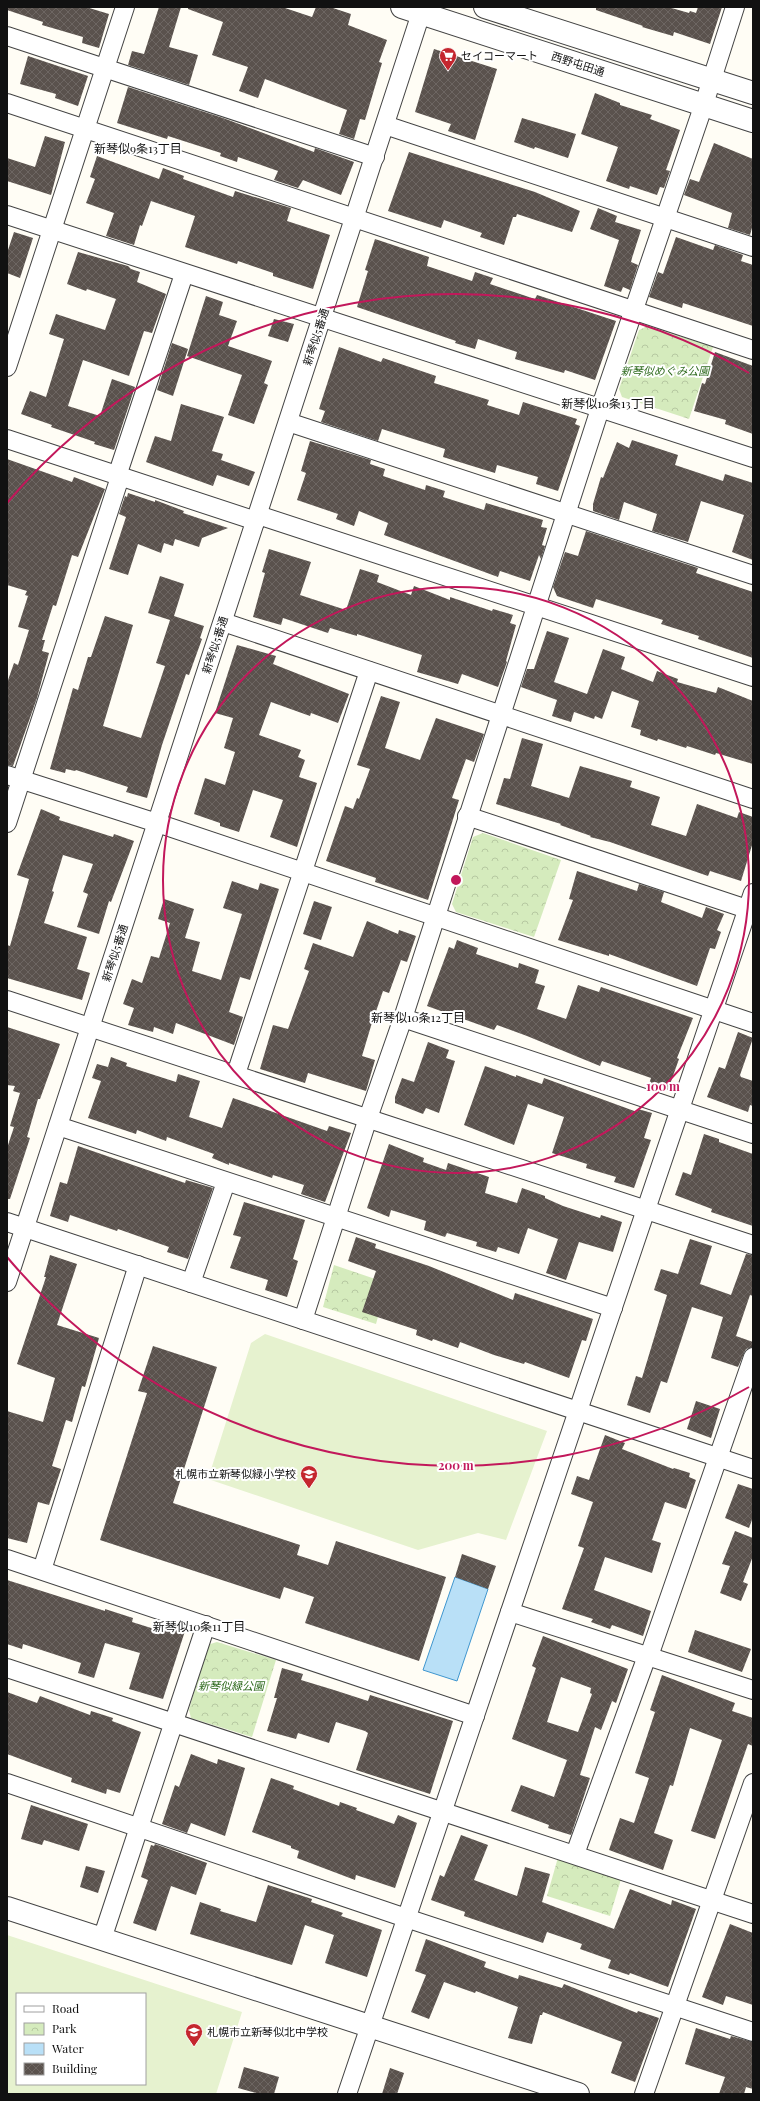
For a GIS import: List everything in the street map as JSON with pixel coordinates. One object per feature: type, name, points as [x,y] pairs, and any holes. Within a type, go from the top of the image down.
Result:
[{"type":"street","points":[[7,367],[50,230],[125,7]]},
{"type":"street","points":[[485,7],[712,78],[753,93]]},
{"type":"street","points":[[302,1320],[368,1118],[403,1018],[500,715],[568,513],[600,408],[704,104],[735,7]]},
{"type":"street","name":"西野屯田通","points":[[416,9],[753,121]]},
{"type":"street","name":"新琴似5番通","points":[[7,1282],[375,157],[416,9]]},
{"type":"street","points":[[7,36],[375,157]]},
{"type":"street","points":[[7,103],[753,350]]},
{"type":"street","points":[[385,125],[753,247]]},
{"type":"street","points":[[7,215],[184,274],[753,458]]},
{"type":"street","points":[[7,823],[14,777],[119,476],[184,274]]},
{"type":"street","points":[[288,422],[753,575]]},
{"type":"street","points":[[7,439],[119,476],[536,606],[753,677]]},
{"type":"street","points":[[223,622],[753,799]]},
{"type":"street","points":[[236,1074],[369,671]]},
{"type":"street","points":[[14,777],[157,822],[753,1023]]},
{"type":"street","points":[[347,2094],[713,1010],[751,905],[467,816]]},
{"type":"street","points":[[7,1000],[236,1074],[753,1246]]},
{"type":"street","points":[[403,1018],[753,1134]]},
{"type":"street","points":[[58,1126],[613,1308]]},
{"type":"street","points":[[191,1283],[226,1182]]},
{"type":"street","points":[[7,1222],[753,1469]]},
{"type":"street","points":[[42,1570],[138,1266]]},
{"type":"street","points":[[575,1854],[648,1656],[753,1357]]},
{"type":"street","points":[[7,1558],[475,1716]]},
{"type":"street","points":[[510,1612],[753,1690]]},
{"type":"street","points":[[102,1939],[138,1826],[206,1625]]},
{"type":"street","points":[[7,1668],[575,1854],[753,1914]]},
{"type":"street","points":[[7,1783],[138,1826],[406,1918],[753,2032]]},
{"type":"street","points":[[644,2094],[753,1783]]},
{"type":"street","points":[[7,1908],[578,2094]]},
{"type":"green space","name":"新琴似めぐみ公園","points":[[648,326],[713,347],[689,419],[622,397],[619,389],[639,330]]},
{"type":"green space","points":[[483,833],[561,860],[534,937],[456,912],[452,904],[473,837]]},
{"type":"green space","points":[[334,1265],[387,1283],[376,1324],[323,1307]]},
{"type":"green space","points":[[265,1334],[547,1431],[506,1540],[478,1533],[418,1550],[208,1479],[251,1343]]},
{"type":"green space","name":"新琴似緑公園","points":[[217,1642],[276,1660],[252,1737],[191,1718],[189,1710],[207,1645]]},
{"type":"green space","points":[[559,1854],[622,1876],[610,1916],[547,1896]]},
{"type":"green space","name":"札幌市立新琴似北中学校","points":[[7,1935],[242,2012],[216,2094],[7,2094]]},
{"type":"water","points":[[455,1577],[488,1589],[457,1681],[423,1670]]},
{"type":"building","points":[[8,7],[86,7],[109,14],[99,48],[82,43],[83,37],[42,25],[43,22],[7,10]]},
{"type":"building","points":[[159,7],[181,7],[169,47],[198,55],[189,85],[128,65],[132,51],[144,54]]},
{"type":"building","points":[[188,7],[282,7],[312,17],[316,7],[330,7],[351,14],[348,25],[387,40],[379,62],[382,63],[365,120],[360,119],[354,139],[339,134],[347,110],[265,79],[258,98],[239,91],[248,67],[212,55],[223,22],[188,9]]},
{"type":"building","points":[[596,7],[668,7],[689,13],[690,11],[696,13],[698,7],[722,7],[710,44],[674,32],[673,36],[642,27],[643,26],[596,10]]},
{"type":"building","points":[[434,49],[497,69],[475,140],[448,131],[451,124],[415,112]]},
{"type":"building","points":[[28,56],[88,76],[78,106],[55,98],[56,94],[20,84]]},
{"type":"building","points":[[128,87],[223,118],[314,152],[315,148],[354,162],[341,195],[303,180],[298,188],[274,180],[278,171],[238,157],[237,162],[220,156],[221,153],[168,136],[167,139],[117,123]]},
{"type":"building","points":[[595,93],[620,103],[620,105],[652,115],[650,119],[680,130],[666,170],[670,171],[664,188],[660,187],[657,195],[630,186],[629,189],[606,181],[618,147],[581,134]]},
{"type":"building","points":[[522,118],[576,134],[568,158],[514,142]]},
{"type":"building","points":[[45,136],[65,142],[51,195],[7,181],[7,158],[35,167]]},
{"type":"building","points":[[714,143],[753,159],[753,224],[750,235],[728,228],[732,213],[684,195],[690,179],[699,182]]},
{"type":"building","points":[[409,152],[535,192],[580,211],[572,232],[517,214],[516,217],[513,217],[504,245],[480,237],[482,233],[444,220],[441,228],[388,211]]},
{"type":"building","points":[[97,156],[159,179],[163,168],[184,176],[183,179],[233,197],[235,191],[291,208],[287,221],[330,235],[313,289],[273,276],[273,273],[238,261],[237,264],[185,247],[195,216],[151,201],[142,226],[140,225],[134,245],[106,236],[114,213],[86,203],[95,179],[90,177]]},
{"type":"building","points":[[598,208],[617,216],[615,222],[641,230],[631,262],[638,265],[630,290],[623,287],[621,292],[604,286],[619,240],[590,229]]},
{"type":"building","points":[[14,232],[33,238],[20,278],[7,273],[7,253]]},
{"type":"building","points":[[676,237],[713,250],[715,245],[743,255],[741,261],[753,265],[753,326],[683,303],[682,308],[649,297],[658,272],[663,274]]},
{"type":"building","points":[[375,239],[429,257],[427,266],[472,281],[475,272],[493,278],[490,284],[535,299],[537,295],[616,321],[595,380],[565,370],[564,373],[515,359],[517,352],[478,339],[475,349],[455,343],[456,341],[357,307],[368,271],[365,270]]},
{"type":"building","points":[[78,252],[128,266],[131,269],[140,272],[137,282],[166,294],[152,333],[144,331],[129,376],[83,360],[68,406],[100,416],[112,379],[135,387],[114,450],[94,444],[95,442],[51,427],[52,425],[21,414],[30,391],[46,397],[64,339],[49,334],[56,314],[105,330],[116,299],[67,284]]},
{"type":"building","points":[[206,296],[223,302],[219,315],[237,321],[228,346],[272,361],[264,383],[268,385],[254,424],[228,415],[242,375],[187,356]]},
{"type":"building","points":[[274,319],[294,324],[288,342],[268,336]]},
{"type":"building","points":[[172,343],[188,349],[173,396],[157,390]]},
{"type":"building","points":[[339,347],[381,362],[383,358],[436,376],[434,383],[489,400],[487,405],[519,415],[523,402],[577,419],[575,424],[580,426],[558,491],[536,484],[538,477],[497,465],[495,473],[443,457],[445,449],[382,429],[378,441],[321,422],[325,411],[319,409]]},
{"type":"building","points":[[715,352],[753,366],[753,434],[725,424],[726,420],[694,411],[702,383],[705,384]]},
{"type":"building","points":[[181,404],[224,417],[212,451],[223,454],[221,460],[255,472],[249,486],[217,475],[213,486],[146,462],[155,436],[171,441]]},
{"type":"building","points":[[632,440],[678,455],[675,465],[723,481],[725,474],[753,483],[753,560],[732,552],[744,515],[701,501],[688,542],[652,531],[657,514],[624,502],[619,520],[593,511],[593,504],[601,477],[603,478],[617,442],[629,448]]},
{"type":"building","points":[[310,441],[371,460],[370,464],[385,469],[383,476],[425,490],[426,485],[445,491],[443,497],[484,510],[486,503],[543,520],[541,527],[547,528],[542,545],[545,546],[541,559],[539,555],[530,581],[500,571],[498,577],[384,535],[388,523],[359,511],[354,526],[336,519],[338,514],[297,500],[306,473],[301,471]]},
{"type":"building","points":[[7,459],[72,482],[74,477],[105,489],[78,557],[72,555],[56,606],[53,605],[42,640],[45,640],[42,651],[49,653],[37,698],[13,766],[7,765],[7,683],[14,663],[18,665],[29,630],[18,627],[28,596],[25,595],[27,591],[7,585]]},
{"type":"building","points":[[128,493],[155,502],[155,500],[184,511],[183,513],[228,528],[202,538],[199,547],[175,539],[173,546],[164,543],[161,553],[138,544],[128,575],[109,569],[126,517],[119,514],[125,496],[127,497]]},
{"type":"building","points":[[586,531],[698,568],[696,573],[753,592],[753,658],[698,639],[699,636],[661,624],[663,620],[596,599],[593,608],[557,596],[553,587],[565,552],[578,556]]},
{"type":"building","points":[[269,549],[311,562],[300,595],[346,610],[360,569],[379,575],[377,582],[411,595],[414,586],[450,600],[450,597],[492,611],[493,609],[513,615],[510,623],[516,625],[506,661],[507,662],[498,687],[462,674],[458,684],[417,672],[422,655],[357,634],[357,636],[330,628],[328,633],[283,618],[281,625],[253,617],[265,573],[262,572]]},
{"type":"building","points":[[160,576],[184,584],[174,616],[204,626],[200,638],[202,639],[189,675],[186,674],[162,745],[147,798],[126,792],[128,787],[76,770],[66,769],[65,773],[50,769],[73,688],[78,690],[88,657],[91,657],[105,616],[133,625],[103,726],[141,738],[165,666],[156,663],[170,620],[148,613]]},
{"type":"building","points":[[547,631],[569,638],[554,682],[587,694],[603,649],[625,657],[621,669],[653,682],[657,671],[678,679],[677,682],[716,693],[718,687],[753,701],[753,764],[716,753],[715,755],[687,746],[686,748],[658,739],[657,741],[640,735],[641,730],[631,727],[639,701],[612,691],[602,719],[595,716],[594,719],[574,712],[571,722],[552,716],[557,700],[521,687],[527,669],[534,669]]},
{"type":"building","points":[[237,645],[276,656],[273,664],[349,694],[338,723],[311,713],[310,716],[271,702],[259,735],[301,750],[298,757],[305,760],[299,777],[317,783],[297,847],[270,837],[283,800],[253,790],[239,832],[220,826],[220,823],[194,814],[205,778],[225,785],[235,752],[224,748],[233,718],[215,713]]},
{"type":"building","points":[[381,696],[400,702],[385,748],[420,760],[436,718],[484,734],[474,762],[466,759],[452,798],[459,800],[428,900],[375,882],[376,878],[326,861],[345,806],[353,809],[357,798],[359,799],[370,769],[357,765]]},
{"type":"building","points":[[522,738],[543,744],[531,786],[569,798],[580,766],[632,781],[630,787],[660,797],[651,825],[686,836],[697,804],[737,818],[739,812],[753,817],[753,842],[741,881],[710,871],[708,876],[610,842],[590,837],[591,836],[560,825],[561,824],[496,804],[504,778],[510,779]]},
{"type":"building","points":[[41,809],[60,817],[59,820],[113,837],[114,834],[134,841],[111,902],[109,901],[99,934],[77,927],[88,894],[83,892],[93,864],[63,855],[52,891],[54,892],[44,923],[87,937],[77,969],[90,973],[82,1000],[7,978],[7,945],[10,946],[29,879],[17,875]]},
{"type":"building","points":[[577,871],[637,891],[639,884],[664,892],[661,902],[702,918],[706,907],[724,914],[717,930],[721,932],[715,949],[710,948],[697,986],[609,954],[609,956],[558,940],[573,900],[569,899]]},
{"type":"building","points":[[232,881],[258,890],[260,883],[279,889],[250,980],[240,977],[229,1012],[243,1017],[234,1045],[176,1023],[173,1034],[154,1027],[153,1032],[128,1025],[134,1008],[123,1004],[132,979],[142,983],[151,956],[159,958],[170,923],[158,919],[164,899],[194,909],[185,938],[200,942],[192,971],[221,980],[242,914],[223,908]]},
{"type":"building","points":[[314,901],[332,907],[321,940],[303,934]]},
{"type":"building","points":[[367,921],[398,934],[399,930],[416,936],[407,962],[401,960],[389,993],[383,991],[371,1026],[362,1056],[375,1060],[366,1091],[308,1073],[305,1083],[260,1069],[273,1025],[288,1029],[309,971],[304,969],[313,943],[353,957]]},
{"type":"building","points":[[457,940],[478,948],[476,954],[518,968],[519,963],[539,970],[535,983],[545,986],[537,1009],[566,1019],[578,985],[599,992],[601,987],[693,1018],[677,1058],[679,1059],[668,1090],[649,1084],[651,1078],[602,1061],[600,1066],[497,1025],[494,1030],[427,1006],[449,947],[454,949]]},
{"type":"building","points":[[7,1027],[60,1044],[40,1099],[38,1099],[27,1137],[30,1138],[10,1199],[7,1199],[7,1148],[14,1127],[10,1126],[20,1093],[13,1091],[15,1086],[7,1085]]},
{"type":"building","points":[[738,1032],[753,1038],[740,1075],[741,1077],[753,1081],[753,1106],[750,1105],[748,1112],[707,1097],[719,1067],[725,1069]]},
{"type":"building","points":[[428,1042],[449,1050],[446,1058],[455,1061],[439,1113],[426,1108],[423,1114],[395,1103],[395,1097],[402,1078],[414,1082]]},
{"type":"building","points":[[111,1057],[127,1063],[126,1066],[176,1082],[178,1074],[200,1081],[189,1117],[222,1128],[233,1098],[327,1131],[329,1126],[351,1133],[325,1202],[301,1194],[304,1185],[273,1175],[272,1178],[229,1163],[229,1165],[212,1158],[214,1154],[167,1137],[166,1141],[137,1130],[136,1134],[88,1118],[101,1081],[92,1078],[97,1064],[108,1067]]},
{"type":"building","points":[[485,1066],[542,1084],[544,1078],[637,1112],[638,1109],[652,1113],[644,1138],[651,1140],[634,1188],[614,1182],[616,1177],[586,1168],[587,1164],[552,1153],[564,1117],[528,1104],[514,1145],[464,1125]]},
{"type":"building","points":[[704,1134],[719,1139],[719,1142],[753,1154],[753,1226],[711,1212],[712,1209],[675,1195],[683,1172],[691,1175]]},
{"type":"building","points":[[389,1144],[424,1158],[423,1162],[446,1170],[448,1163],[489,1177],[485,1193],[517,1203],[522,1188],[545,1196],[545,1198],[563,1206],[600,1218],[601,1215],[622,1222],[613,1252],[579,1242],[566,1280],[546,1273],[558,1239],[528,1228],[519,1254],[498,1247],[496,1252],[476,1246],[477,1242],[447,1233],[445,1237],[424,1230],[426,1221],[391,1210],[389,1217],[367,1208]]},
{"type":"building","points":[[78,1146],[185,1183],[186,1180],[213,1188],[188,1259],[167,1252],[169,1247],[118,1229],[117,1231],[70,1215],[68,1222],[50,1216],[60,1182],[67,1184]]},
{"type":"building","points":[[244,1202],[305,1220],[293,1259],[298,1261],[287,1297],[265,1290],[268,1280],[230,1268],[241,1237],[233,1235]]},
{"type":"building","points":[[356,1237],[376,1244],[375,1248],[429,1266],[513,1300],[515,1293],[593,1319],[586,1341],[582,1340],[569,1378],[525,1362],[524,1364],[494,1355],[460,1342],[458,1348],[433,1339],[432,1341],[416,1335],[417,1330],[362,1312],[376,1271],[348,1261]]},
{"type":"building","points":[[690,1239],[712,1246],[700,1284],[731,1295],[746,1254],[753,1255],[753,1296],[750,1295],[736,1336],[753,1342],[753,1347],[746,1349],[738,1367],[711,1358],[723,1317],[692,1307],[667,1383],[661,1381],[650,1413],[627,1405],[636,1376],[642,1378],[667,1295],[654,1290],[661,1269],[678,1274]]},
{"type":"building","points":[[50,1255],[77,1264],[57,1325],[99,1338],[85,1387],[82,1386],[72,1422],[66,1420],[52,1466],[61,1469],[49,1505],[38,1502],[27,1543],[7,1538],[7,1411],[43,1422],[55,1378],[17,1364],[46,1277],[44,1277]]},
{"type":"building","points":[[153,1346],[217,1367],[173,1503],[300,1545],[297,1555],[328,1565],[336,1541],[446,1577],[419,1661],[305,1623],[314,1597],[284,1587],[280,1599],[100,1540],[147,1393],[138,1391]]},
{"type":"building","points":[[696,1401],[720,1409],[711,1438],[687,1429]]},
{"type":"building","points":[[605,1435],[625,1443],[622,1449],[673,1469],[674,1468],[690,1473],[689,1477],[696,1480],[686,1509],[665,1502],[652,1540],[661,1543],[652,1573],[605,1557],[594,1590],[651,1611],[643,1636],[612,1625],[610,1629],[591,1622],[593,1619],[562,1609],[584,1548],[578,1546],[593,1502],[571,1494],[577,1476],[589,1480]]},
{"type":"building","points":[[738,1484],[753,1489],[753,1517],[749,1528],[725,1518]]},
{"type":"building","points":[[735,1531],[753,1538],[753,1556],[743,1582],[748,1584],[741,1601],[720,1593],[730,1566],[722,1564]]},
{"type":"building","points":[[462,1554],[496,1566],[488,1589],[455,1577]]},
{"type":"building","points":[[7,1580],[105,1611],[105,1609],[133,1618],[132,1622],[164,1632],[166,1625],[185,1631],[163,1699],[129,1689],[140,1653],[105,1643],[94,1678],[78,1673],[81,1663],[23,1644],[22,1649],[7,1644]]},
{"type":"building","points":[[695,1630],[751,1649],[742,1672],[688,1652]]},
{"type":"building","points":[[543,1636],[628,1669],[616,1703],[612,1701],[601,1730],[595,1727],[580,1775],[590,1778],[571,1835],[548,1828],[549,1825],[511,1811],[521,1785],[554,1797],[567,1760],[512,1739],[536,1668],[532,1666]],"holes":[[[561,1677],[591,1688],[590,1693],[592,1694],[578,1732],[547,1722]]]},
{"type":"building","points":[[282,1668],[303,1674],[301,1680],[368,1701],[370,1695],[453,1721],[430,1794],[356,1770],[368,1733],[365,1731],[336,1722],[329,1743],[298,1733],[296,1739],[267,1731],[277,1698],[274,1698]]},
{"type":"building","points":[[662,1675],[735,1703],[732,1711],[753,1718],[753,1746],[748,1744],[715,1839],[691,1831],[722,1740],[690,1728],[673,1786],[670,1785],[654,1833],[673,1840],[663,1870],[609,1850],[620,1818],[634,1823],[649,1778],[635,1773],[655,1712],[650,1710]]},
{"type":"building","points":[[7,1692],[37,1703],[40,1696],[90,1715],[91,1711],[113,1718],[112,1721],[141,1732],[120,1793],[107,1789],[106,1794],[71,1782],[72,1778],[7,1754]]},
{"type":"building","points":[[191,1754],[217,1764],[218,1759],[245,1768],[225,1836],[191,1823],[187,1833],[162,1824],[175,1785],[179,1787]]},
{"type":"building","points":[[271,1778],[294,1786],[293,1789],[339,1806],[340,1802],[357,1808],[356,1810],[394,1824],[398,1815],[417,1823],[395,1888],[356,1875],[355,1880],[297,1858],[299,1851],[291,1848],[291,1846],[252,1832]]},
{"type":"building","points":[[31,1805],[88,1824],[79,1851],[44,1840],[42,1845],[21,1839]]},
{"type":"building","points":[[461,1835],[488,1845],[474,1880],[517,1896],[525,1867],[550,1874],[542,1902],[614,1929],[630,1889],[671,1905],[672,1900],[696,1909],[668,1987],[630,1973],[629,1975],[608,1968],[611,1960],[580,1949],[582,1944],[547,1932],[543,1943],[464,1916],[465,1912],[431,1900],[440,1875],[444,1877]]},
{"type":"building","points":[[155,1844],[207,1863],[196,1895],[171,1886],[156,1931],[133,1923],[148,1880],[141,1877],[151,1845],[154,1846]]},
{"type":"building","points":[[86,1866],[105,1871],[98,1893],[80,1887]]},
{"type":"building","points":[[268,1885],[312,1899],[311,1902],[343,1913],[341,1916],[382,1930],[367,1977],[325,1963],[334,1935],[305,1925],[292,1965],[190,1934],[200,1902],[221,1909],[220,1911],[256,1922]]},
{"type":"building","points":[[730,1924],[753,1933],[753,2005],[726,1996],[723,2005],[702,1997]]},
{"type":"building","points":[[426,1939],[486,1962],[484,1967],[518,1979],[519,1975],[562,1988],[564,1984],[637,2013],[638,2011],[659,2018],[635,2082],[611,2073],[622,2042],[543,2012],[542,2015],[540,2015],[532,2044],[508,2038],[518,2007],[476,1991],[475,1993],[444,1982],[429,2019],[411,2012],[426,1975],[415,1971]]},
{"type":"building","points":[[696,2028],[730,2039],[731,2036],[753,2042],[753,2089],[746,2087],[744,2094],[719,2094],[725,2077],[685,2064]]},
{"type":"building","points":[[244,2067],[279,2077],[274,2094],[260,2094],[238,2088]]},
{"type":"building","points":[[390,2068],[404,2073],[397,2094],[382,2094]]},
{"type":"place","name":"セイコーマート","points":[[448,71]]},
{"type":"place","name":"札幌市立新琴似緑小学校","points":[[309,1489]]},
{"type":"place","name":"札幌市立新琴似北中学校","points":[[194,2047]]},
{"type":"district","name":"新琴似9条13丁目","points":[[138,149]]},
{"type":"district","name":"新琴似10条13丁目","points":[[608,404]]},
{"type":"district","name":"新琴似10条12丁目","points":[[418,1018]]},
{"type":"district","name":"新琴似10条11丁目","points":[[199,1627]]}]
